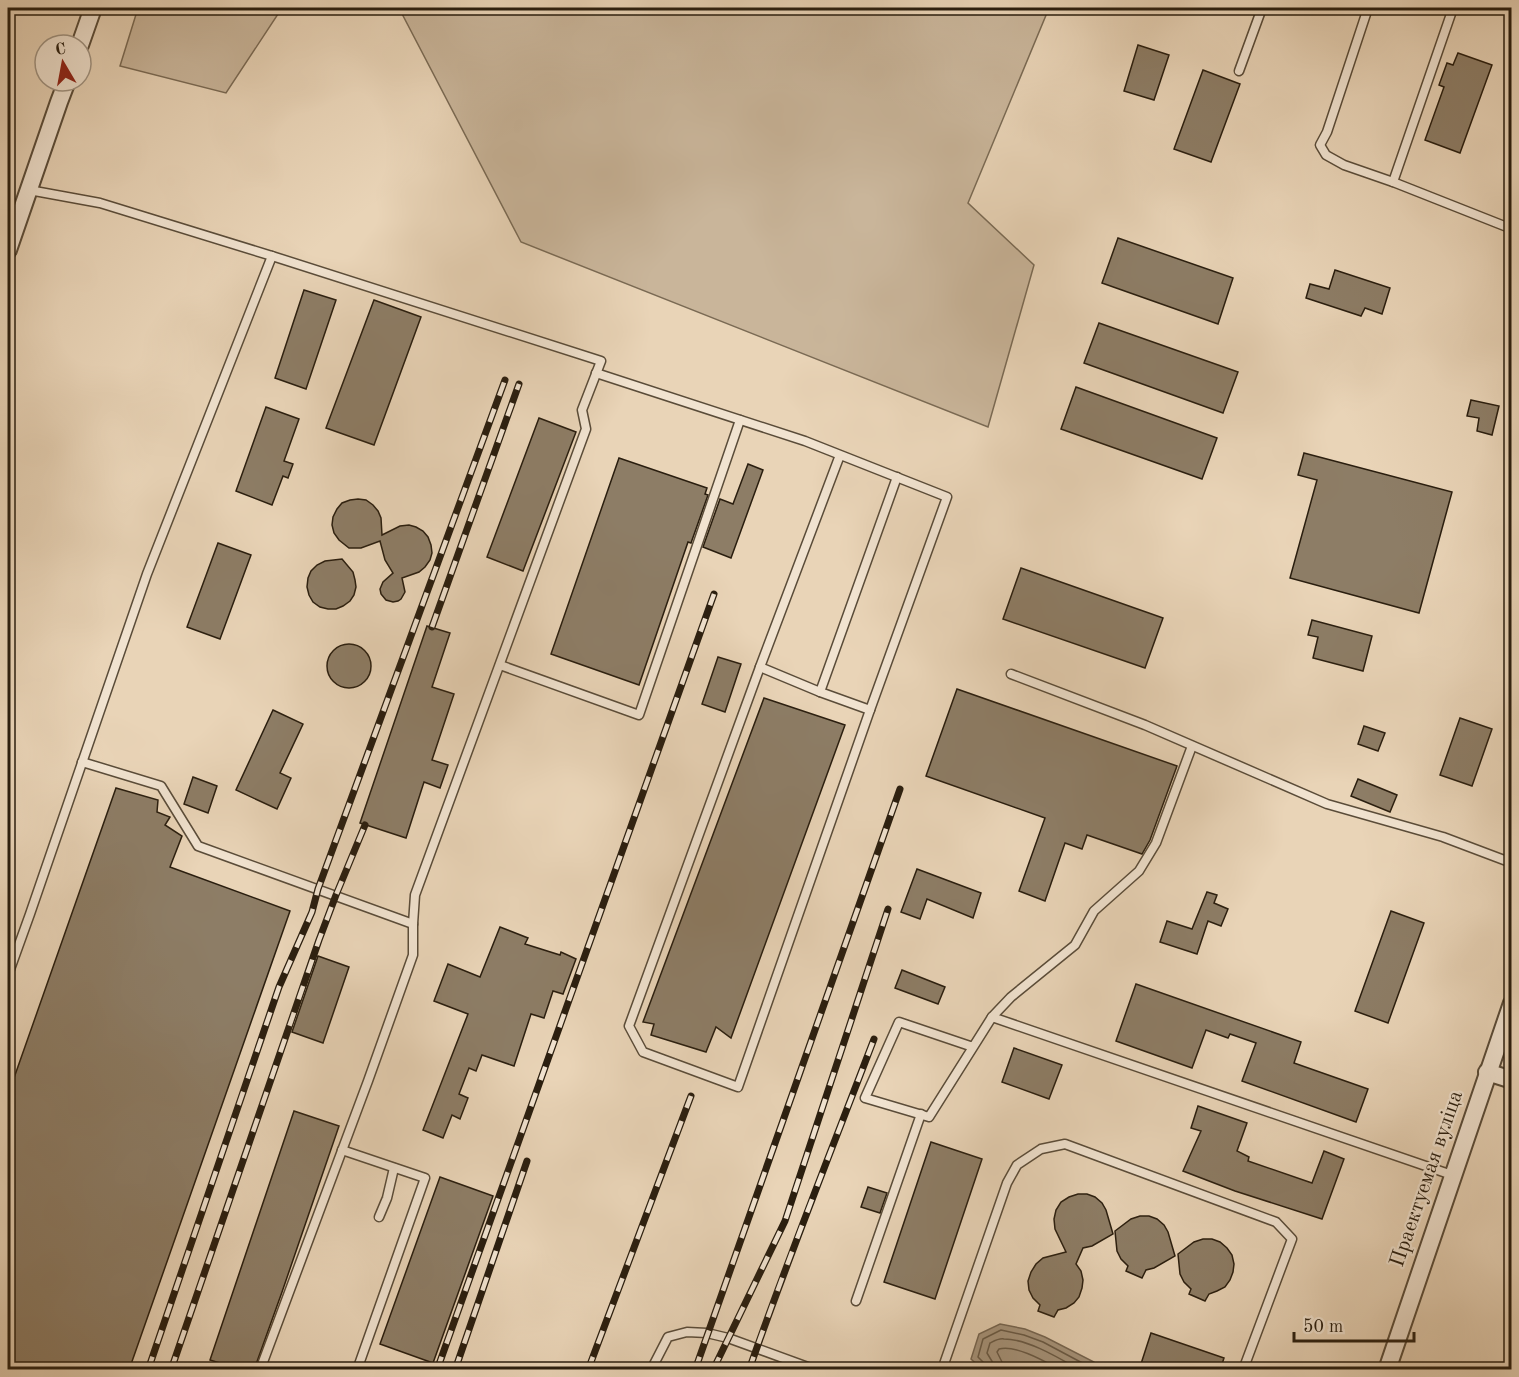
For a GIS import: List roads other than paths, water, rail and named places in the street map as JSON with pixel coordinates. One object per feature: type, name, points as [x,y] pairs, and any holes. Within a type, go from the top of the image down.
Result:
[{"type":"street","points":[[84,33],[93,8]]},
{"type":"street","points":[[8,250],[62,93]]},
{"type":"street","name":"Праектуемая вуліца","points":[[1387,1370],[1512,1003]]},
{"type":"street","points":[[1487,1072],[1512,1080]]},
{"type":"lane","points":[[1239,71],[1262,8]]},
{"type":"lane","points":[[1368,8],[1327,132],[1320,144],[1326,155],[1344,165],[1512,229]]},
{"type":"lane","points":[[1393,182],[1453,8]]},
{"type":"lane","points":[[29,190],[100,203],[601,361],[582,410],[586,429],[415,895],[413,955],[260,1370]]},
{"type":"lane","points":[[8,975],[147,574],[272,256]]},
{"type":"lane","points":[[596,373],[805,441],[947,497],[738,1087],[643,1052],[629,1026],[840,455]]},
{"type":"lane","points":[[500,665],[639,715],[740,420]]},
{"type":"lane","points":[[819,692],[897,477]]},
{"type":"lane","points":[[760,667],[819,692],[870,710]]},
{"type":"lane","points":[[1011,674],[1145,725],[1327,804],[1443,837],[1512,863]]},
{"type":"lane","points":[[973,1047],[899,1022],[866,1098],[929,1117],[992,1017],[1011,997],[1075,945],[1094,911],[1139,871],[1156,843],[1192,746]]},
{"type":"lane","points":[[82,762],[161,786],[198,846],[413,924]]},
{"type":"lane","points":[[992,1017],[1452,1175]]},
{"type":"lane","points":[[856,1301],[921,1114]]},
{"type":"lane","points":[[947,1370],[944,1364],[1007,1183],[1017,1165],[1041,1149],[1065,1144],[1276,1222],[1292,1239],[1243,1370]]},
{"type":"lane","points":[[342,1150],[424,1179],[357,1370]]},
{"type":"lane","points":[[379,1217],[387,1198],[394,1168]]},
{"type":"lane","points":[[651,1370],[668,1337],[687,1332],[707,1333],[728,1338],[815,1369]]},
{"type":"water","points":[[1000,1324],[1025,1329],[1045,1337],[1094,1362],[1097,1369],[982,1369],[971,1359],[979,1334]]},
{"type":"railway","points":[[148,1370],[279,987],[312,912],[318,889],[505,380]]},
{"type":"railway","points":[[432,627],[519,384]]},
{"type":"railway","points":[[437,1370],[714,594]]},
{"type":"railway","points":[[695,1370],[900,789]]},
{"type":"railway","points":[[171,1370],[319,940],[365,825]]},
{"type":"railway","points":[[713,1370],[785,1221],[888,909]]},
{"type":"railway","points":[[749,1370],[874,1039]]},
{"type":"railway","points":[[588,1370],[691,1096]]},
{"type":"railway","points":[[455,1370],[527,1161]]}]
